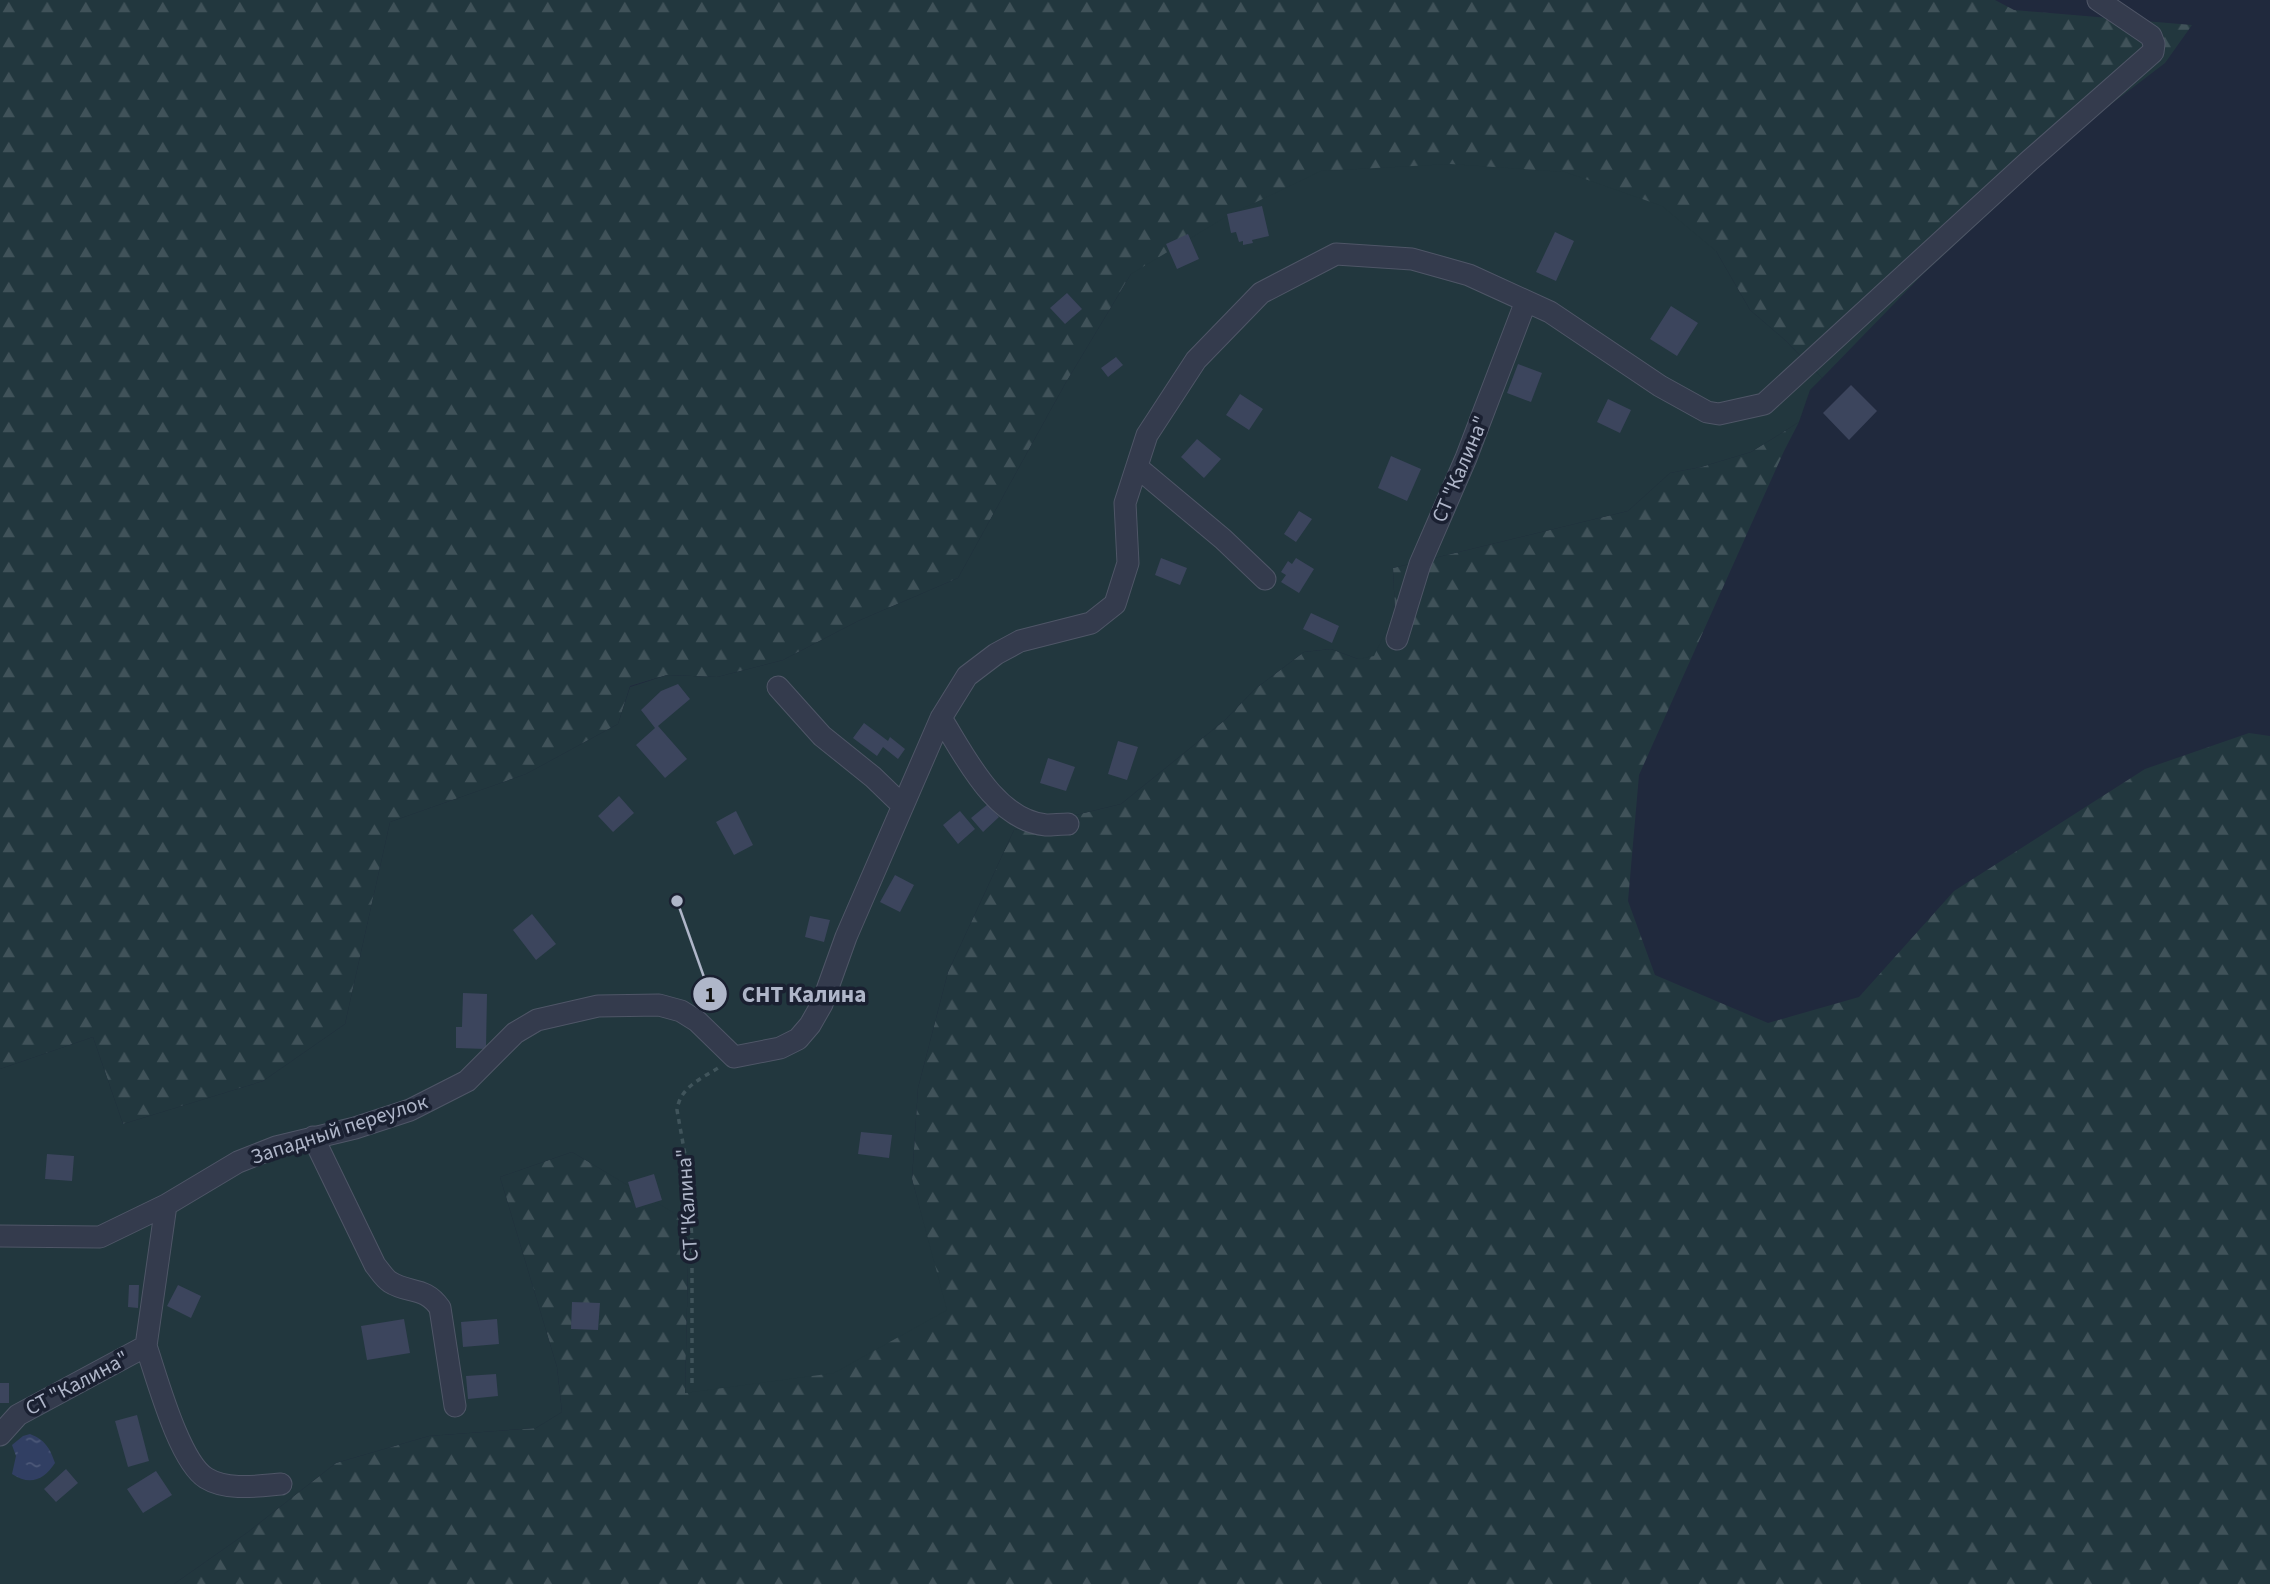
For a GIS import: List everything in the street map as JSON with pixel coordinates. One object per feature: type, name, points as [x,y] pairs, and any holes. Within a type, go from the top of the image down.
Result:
[{"type":"street","points":[[734,1057],[780,1048],[798,1039],[810,1025],[941,718],[967,677],[996,653],[1020,641],[1091,623],[1115,604],[1128,563],[1125,502],[1147,435],[1196,359],[1261,293],[1336,254],[1412,259],[1469,275],[1550,312],[1660,386],[1707,412],[1719,414],[1764,404],[2029,161],[2153,52],[2151,36],[2098,0]]},
{"type":"street","name":"СТ \"Калина\"","points":[[1397,639],[1420,564],[1466,458],[1526,301]]},
{"type":"street","points":[[1137,467],[1223,539],[1265,579]]},
{"type":"street","points":[[778,687],[822,736],[873,777],[902,805]]},
{"type":"street","points":[[941,718],[994,798],[1023,818],[1044,825],[1068,824]]},
{"type":"street","name":"Западный переулок","points":[[0,1236],[100,1237],[166,1205],[238,1162],[276,1147],[355,1128],[410,1110],[467,1081],[515,1033],[537,1020],[598,1006],[659,1005],[681,1011],[697,1021],[734,1057]]},
{"type":"street","points":[[313,1137],[375,1265],[392,1284],[425,1293],[434,1299],[440,1308],[455,1406]]},
{"type":"street","name":"СТ \"Калина\"","points":[[0,1435],[5,1426],[18,1415],[146,1346],[166,1205]]},
{"type":"street","points":[[146,1346],[182,1446],[192,1465],[206,1478],[220,1483],[249,1487],[281,1484]]},
{"type":"path","name":"СТ \"Калина\"","points":[[692,1383],[689,1177],[677,1110],[679,1098],[685,1090],[734,1057]]},
{"type":"green space","points":[[0,0],[1995,0],[2014,10],[2192,25],[2165,63],[2089,121],[1922,275],[1822,378],[1786,341],[1750,310],[1716,251],[1131,274],[1065,384],[958,578],[858,621],[783,660],[717,677],[667,675],[630,686],[618,724],[526,774],[390,822],[345,1024],[263,1081],[123,1124],[93,1037],[0,1069]]},
{"type":"green space","points":[[1450,164],[1565,172],[1662,206],[1716,251],[1750,310],[1786,341],[1822,378],[1810,390],[1799,422],[1751,452],[1670,473],[1628,511],[1393,568],[1395,613],[1374,656],[1358,659],[1331,649],[1304,652],[1255,689],[1225,720],[1121,804],[1014,830],[948,972],[918,1088],[912,1179],[947,1310],[834,1373],[685,1393],[689,1222],[572,1152],[500,1177],[557,1367],[562,1412],[536,1428],[429,1436],[336,1463],[248,1532],[174,1584],[0,1584],[0,1069],[93,1037],[123,1124],[263,1081],[345,1024],[390,822],[526,774],[618,724],[630,687],[667,675],[717,677],[783,660],[858,621],[958,578],[1065,384],[1131,274],[1229,215],[1321,171]]},
{"type":"green space","points":[[1799,422],[1639,775],[1628,901],[1655,975],[1768,1023],[1859,997],[1954,891],[2145,769],[2249,733],[2270,736],[2270,1584],[174,1584],[248,1532],[336,1463],[429,1436],[536,1428],[562,1412],[557,1367],[500,1177],[572,1152],[689,1221],[685,1393],[946,1310],[912,1179],[918,1088],[948,972],[1014,830],[1121,804],[1225,720],[1255,689],[1304,652],[1331,649],[1358,659],[1395,613],[1393,568],[1628,511],[1670,473],[1751,452]]},
{"type":"water","points":[[30,1434],[46,1445],[55,1463],[41,1477],[25,1480],[12,1474],[16,1456],[12,1445]]},
{"type":"building","points":[[1262,206],[1269,236],[1243,245],[1236,232],[1231,233],[1227,214]]},
{"type":"building","points":[[1555,232],[1574,241],[1556,281],[1536,272]]},
{"type":"building","points":[[1188,234],[1199,259],[1177,269],[1166,244]]},
{"type":"building","points":[[1067,293],[1082,309],[1065,324],[1050,308]]},
{"type":"building","points":[[1671,306],[1698,323],[1677,356],[1650,339]]},
{"type":"building","points":[[1116,357],[1123,365],[1108,377],[1101,368]]},
{"type":"building","points":[[1518,364],[1542,373],[1531,402],[1507,393]]},
{"type":"building","points":[[1851,385],[1877,411],[1849,440],[1823,413]]},
{"type":"building","points":[[1240,394],[1263,409],[1249,430],[1226,415]]},
{"type":"building","points":[[1608,399],[1631,410],[1620,433],[1597,422]]},
{"type":"building","points":[[1197,439],[1221,459],[1204,478],[1181,457]]},
{"type":"building","points":[[1391,456],[1421,469],[1407,501],[1378,488]]},
{"type":"building","points":[[1299,511],[1312,519],[1296,542],[1284,534]]},
{"type":"building","points":[[1161,558],[1187,568],[1180,585],[1155,575]]},
{"type":"building","points":[[1296,558],[1314,569],[1299,593],[1281,582],[1286,575],[1281,572],[1288,561],[1292,564]]},
{"type":"building","points":[[1311,613],[1339,626],[1332,643],[1303,629]]},
{"type":"building","points":[[678,684],[690,699],[658,726],[687,759],[665,778],[636,745],[655,728],[641,710],[661,691]]},
{"type":"building","points":[[864,723],[888,741],[890,737],[905,749],[898,759],[883,747],[877,756],[853,738]]},
{"type":"building","points":[[1118,741],[1138,747],[1127,780],[1108,774]]},
{"type":"building","points":[[1048,758],[1075,767],[1066,791],[1040,783]]},
{"type":"building","points":[[619,796],[634,813],[613,832],[598,816]]},
{"type":"building","points":[[988,804],[999,817],[983,832],[971,818]]},
{"type":"building","points":[[736,811],[753,845],[734,855],[716,822]]},
{"type":"building","points":[[960,811],[975,829],[958,844],[943,825]]},
{"type":"building","points":[[895,875],[914,885],[900,912],[880,902]]},
{"type":"building","points":[[532,914],[556,944],[536,960],[513,930]]},
{"type":"building","points":[[810,916],[830,920],[824,942],[805,937]]},
{"type":"building","points":[[463,993],[487,994],[486,1049],[456,1048],[456,1027],[462,1027]]},
{"type":"building","points":[[861,1132],[892,1135],[889,1158],[858,1154]]},
{"type":"building","points":[[47,1154],[74,1156],[72,1181],[45,1179]]},
{"type":"building","points":[[654,1174],[662,1200],[636,1208],[628,1182]]},
{"type":"building","points":[[129,1285],[139,1285],[138,1308],[128,1307]]},
{"type":"building","points":[[178,1285],[201,1296],[191,1318],[167,1306]]},
{"type":"building","points":[[572,1302],[600,1303],[598,1330],[571,1329]]},
{"type":"building","points":[[404,1319],[410,1353],[367,1360],[361,1326]]},
{"type":"building","points":[[497,1319],[499,1344],[463,1347],[461,1322]]},
{"type":"building","points":[[496,1374],[498,1396],[468,1399],[466,1376]]},
{"type":"building","points":[[0,1383],[9,1383],[9,1403],[0,1403]]},
{"type":"building","points":[[137,1415],[149,1461],[128,1467],[115,1421]]},
{"type":"building","points":[[66,1469],[78,1483],[56,1502],[44,1489]]},
{"type":"building","points":[[156,1471],[172,1495],[143,1513],[127,1489]]},
{"type":"place","name":"СНТ Калина","points":[[677,901]]}]
